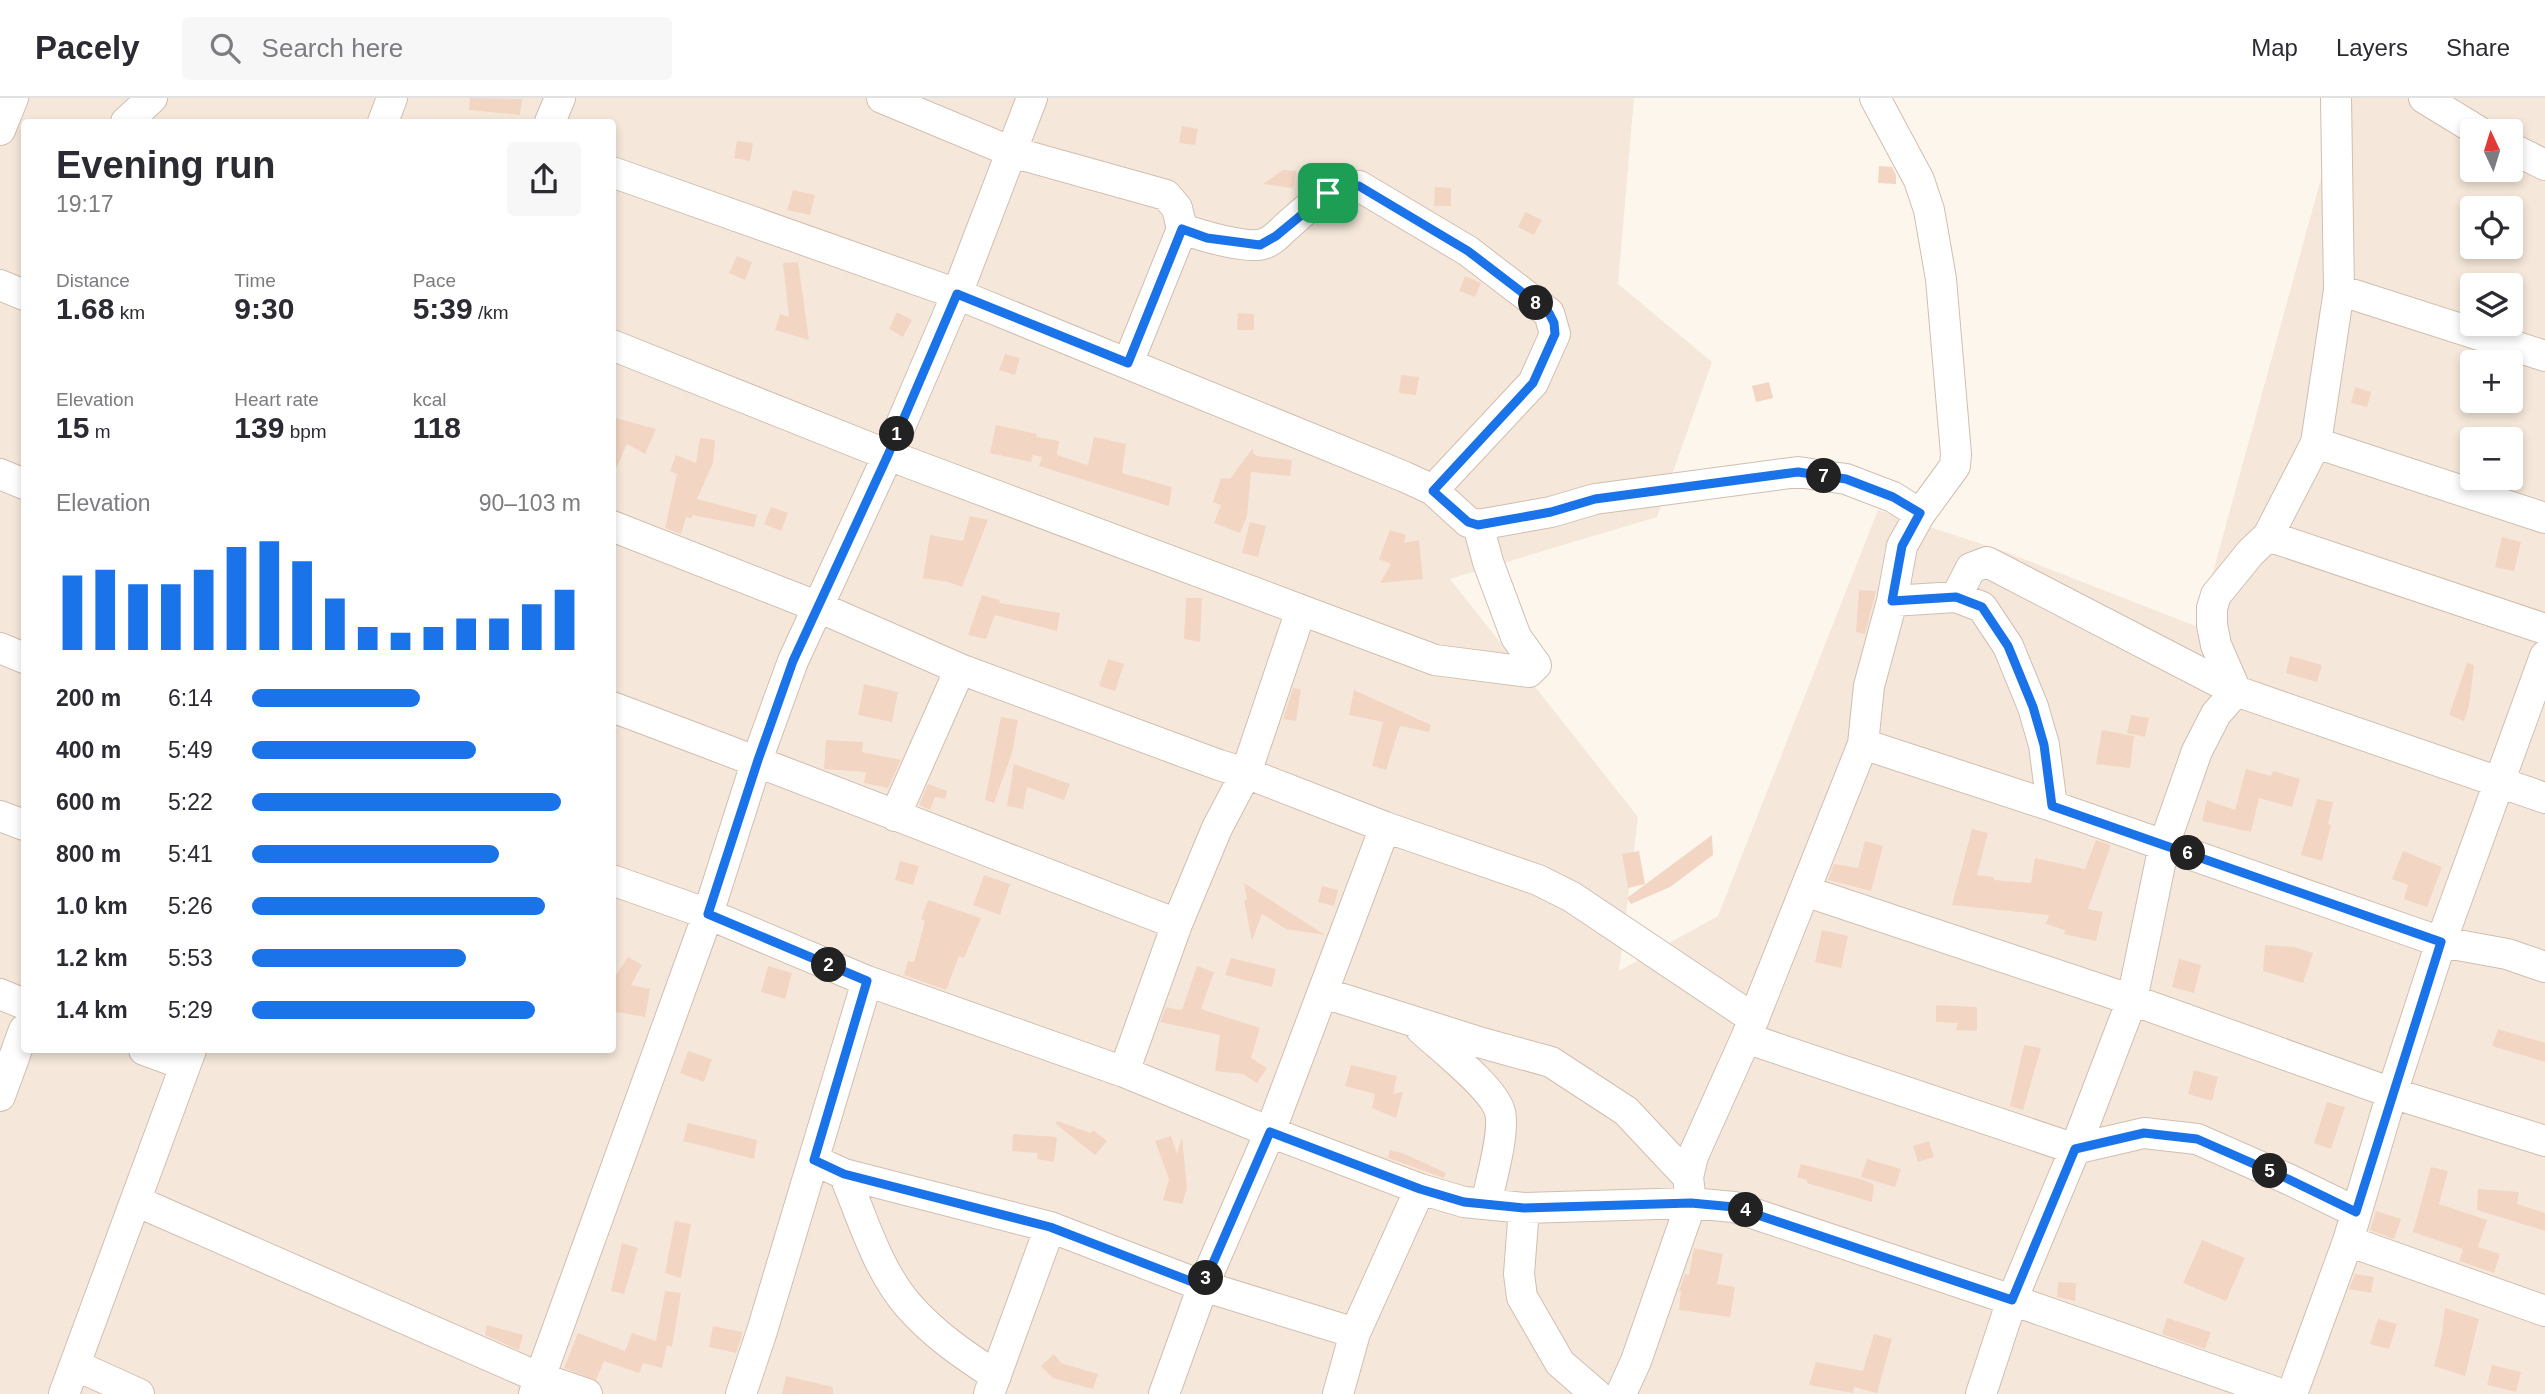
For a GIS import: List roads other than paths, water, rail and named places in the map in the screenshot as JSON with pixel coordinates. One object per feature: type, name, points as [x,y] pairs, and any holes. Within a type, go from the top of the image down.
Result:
[{"type":"street","points":[[129,119],[152,98]]},
{"type":"street","points":[[384,119],[392,98]]},
{"type":"street","points":[[551,119],[560,98]]},
{"type":"street","points":[[882,98],[1012,152],[1166,195],[1177,208],[1182,229],[1128,363]]},
{"type":"street","points":[[537,1386],[708,914],[793,661],[816,606],[888,455],[957,294],[1032,98]]},
{"type":"street","points":[[1621,1394],[1636,1361],[1690,1190],[1693,1156],[1750,1028],[1863,744],[1869,686],[1892,601],[1902,546],[1920,513],[1955,466],[1941,279],[1929,210],[1919,180],[1875,98]]},
{"type":"street","points":[[2236,691],[2216,645],[2212,608],[2216,595],[2267,536],[2316,443],[2339,290],[2336,98]]},
{"type":"street","points":[[2424,98],[2460,120]]},
{"type":"street","points":[[2524,154],[2545,164]]},
{"type":"street","points":[[616,173],[957,294],[1128,363],[1433,491],[1468,522],[1478,525],[1551,512],[1595,499],[1798,472],[1846,479],[1893,497],[1920,513]]},
{"type":"street","points":[[1182,229],[1207,238],[1260,245],[1276,236],[1328,193],[1343,186],[1359,186],[1468,251],[1549,313],[1555,334],[1533,383],[1433,491]]},
{"type":"street","points":[[0,285],[21,294]]},
{"type":"street","points":[[2339,290],[2545,356]]},
{"type":"street","points":[[616,347],[888,455],[1435,660],[1530,672],[1536,665],[1516,637],[1488,562],[1478,525]]},
{"type":"street","points":[[2316,443],[2545,518]]},
{"type":"street","points":[[0,474],[21,483]]},
{"type":"street","points":[[616,528],[816,606],[960,669],[1246,773],[1385,827],[1538,880],[1572,897],[1750,1028],[2075,1149],[2144,1133],[2197,1139],[2356,1212]]},
{"type":"street","points":[[2267,536],[2545,629]]},
{"type":"street","points":[[1956,597],[1971,568],[1987,562],[2236,691],[2545,798]]},
{"type":"street","points":[[1892,601],[1956,597],[1982,607],[2008,646],[2033,707],[2044,745],[2052,806]]},
{"type":"street","points":[[1124,1072],[1177,924],[1217,828],[1246,773],[1301,610]]},
{"type":"street","points":[[0,648],[21,657]]},
{"type":"street","points":[[2292,1394],[2348,1241],[2441,942],[2545,656]]},
{"type":"street","points":[[895,817],[960,669]]},
{"type":"street","points":[[1981,1394],[2012,1300],[2075,1149],[2132,1000],[2164,845],[2197,751],[2216,714],[2236,691]]},
{"type":"street","points":[[616,708],[758,760],[895,817],[1177,924]]},
{"type":"street","points":[[1863,744],[2052,806],[2441,942],[2507,954],[2545,967]]},
{"type":"street","points":[[0,816],[21,824]]},
{"type":"street","points":[[1164,1394],[1203,1286],[1270,1132],[1385,827]]},
{"type":"street","points":[[616,881],[708,914],[867,981],[1124,1072],[1270,1132],[1420,1189],[1464,1202],[1524,1208],[1690,1190],[2281,1394]]},
{"type":"street","points":[[1805,891],[2132,1000],[2392,1093],[2545,1141]]},
{"type":"street","points":[[741,1394],[867,981]]},
{"type":"street","points":[[1324,993],[1551,1062],[1626,1111],[1690,1190]]},
{"type":"street","points":[[0,994],[21,1003]]},
{"type":"street","points":[[1413,1021],[1493,1096],[1500,1111],[1501,1127],[1486,1204]]},
{"type":"street","points":[[0,1096],[21,1038]]},
{"type":"street","points":[[64,1394],[188,1058],[160,1053]]},
{"type":"street","points":[[814,1160],[844,1174],[1050,1227],[1203,1286],[1355,1333]]},
{"type":"street","points":[[844,1174],[879,1260],[907,1304],[993,1385],[1050,1227]]},
{"type":"street","points":[[1338,1394],[1355,1333],[1420,1189]]},
{"type":"street","points":[[136,1201],[537,1386],[587,1394]]},
{"type":"street","points":[[1524,1208],[1519,1275],[1522,1297],[1560,1363],[1595,1394]]},
{"type":"street","points":[[2348,1241],[2545,1311]]},
{"type":"street","points":[[75,1365],[139,1394]]}]
